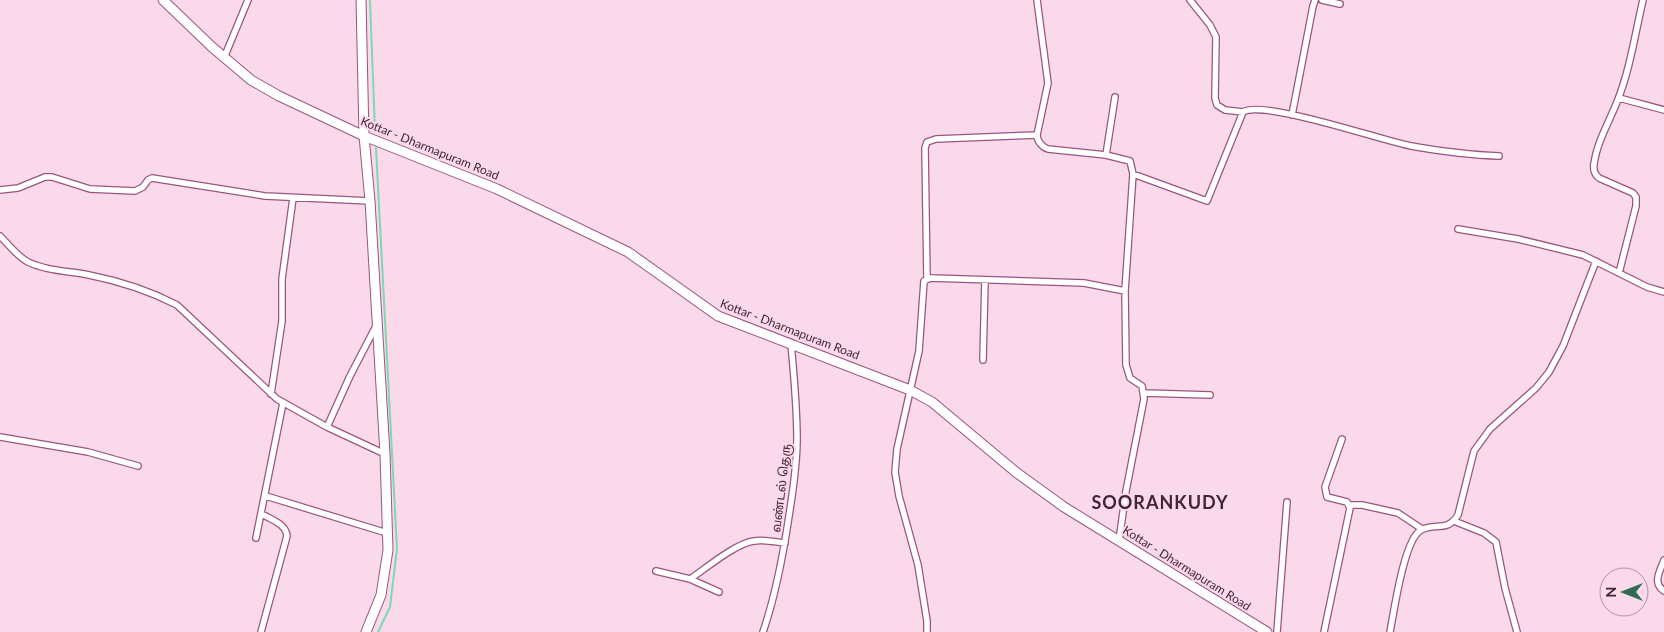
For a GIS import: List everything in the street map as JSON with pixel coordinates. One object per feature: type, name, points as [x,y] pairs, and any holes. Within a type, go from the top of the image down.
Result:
[{"type":"main road","name":"Kottar - Dharmapuram Road","points":[[162,0],[224,58],[251,80],[265,88],[364,136],[496,189],[628,252],[718,316],[910,390],[932,402],[1017,473],[1064,507],[1267,632]]},
{"type":"main road","points":[[361,0],[364,136],[370,201],[385,454],[388,550],[381,595],[366,632]]},
{"type":"street","points":[[224,58],[248,0]]},
{"type":"street","points":[[1038,0],[1048,83],[1037,135],[1042,145],[1048,149],[1106,155],[1130,161],[1133,174],[1125,291],[1127,372],[1130,378],[1142,386],[1144,393],[1119,541]]},
{"type":"street","points":[[1190,0],[1210,25],[1216,38],[1215,98],[1217,105],[1225,110],[1243,112]]},
{"type":"street","points":[[1292,115],[1315,0]]},
{"type":"street","points":[[1322,0],[1340,4]]},
{"type":"street","points":[[1618,273],[1636,206],[1636,197],[1633,193],[1599,178],[1595,174],[1594,164],[1601,138],[1619,98],[1625,79],[1643,0]]},
{"type":"street","points":[[1106,155],[1115,97]]},
{"type":"street","points":[[1619,98],[1664,110]]},
{"type":"street","points":[[1133,174],[1207,201],[1243,112],[1247,109],[1255,108],[1367,133],[1408,146],[1471,155],[1499,156]]},
{"type":"street","points":[[927,632],[918,565],[896,478],[897,449],[919,351],[923,283],[927,278],[925,148],[927,142],[936,139],[1037,135]]},
{"type":"street","points":[[0,190],[18,188],[52,177],[90,189],[135,192],[143,188],[148,180],[152,178],[265,196],[370,201]]},
{"type":"street","points":[[271,394],[282,321],[282,279],[293,198]]},
{"type":"street","points":[[1458,228],[1518,239],[1583,255],[1647,287],[1664,292]]},
{"type":"street","points":[[0,236],[18,255],[29,262],[46,268],[90,275],[137,288],[160,296],[177,305],[271,394],[327,426],[385,454]]},
{"type":"street","points":[[1390,632],[1405,560],[1415,536],[1422,530],[1450,524],[1458,515],[1474,451],[1490,429],[1536,388],[1549,372],[1563,346],[1596,261]]},
{"type":"street","points":[[927,278],[1084,284],[1125,291]]},
{"type":"street","points":[[983,360],[984,280]]},
{"type":"street","points":[[327,426],[377,324]]},
{"type":"street","name":"வண்டல் தெரு","points":[[763,632],[780,574],[795,477],[797,441],[795,377],[791,344]]},
{"type":"street","points":[[1144,393],[1210,395]]},
{"type":"street","points":[[256,538],[284,403]]},
{"type":"street","points":[[0,437],[88,452],[138,466]]},
{"type":"street","points":[[1342,439],[1325,487],[1327,497],[1347,502],[1350,505],[1362,505],[1398,513],[1422,530]]},
{"type":"street","points":[[266,496],[387,534]]},
{"type":"street","points":[[1277,632],[1287,502]]},
{"type":"street","points":[[1324,632],[1350,505]]},
{"type":"street","points":[[261,632],[286,536],[286,530],[282,526],[262,514]]},
{"type":"street","points":[[1454,521],[1484,533],[1496,542],[1505,588],[1518,632]]},
{"type":"street","points":[[690,579],[748,542],[760,540],[785,543]]},
{"type":"street","points":[[1664,560],[1657,578],[1659,587],[1664,591]]},
{"type":"street","points":[[656,571],[690,579],[719,592]]},
{"type":"waterway","points":[[370,0],[375,131]]},
{"type":"waterway","points":[[376,148],[397,549],[390,607],[378,632]]},
{"type":"district","name":"SOORANKUDY","points":[[1160,502]]}]
